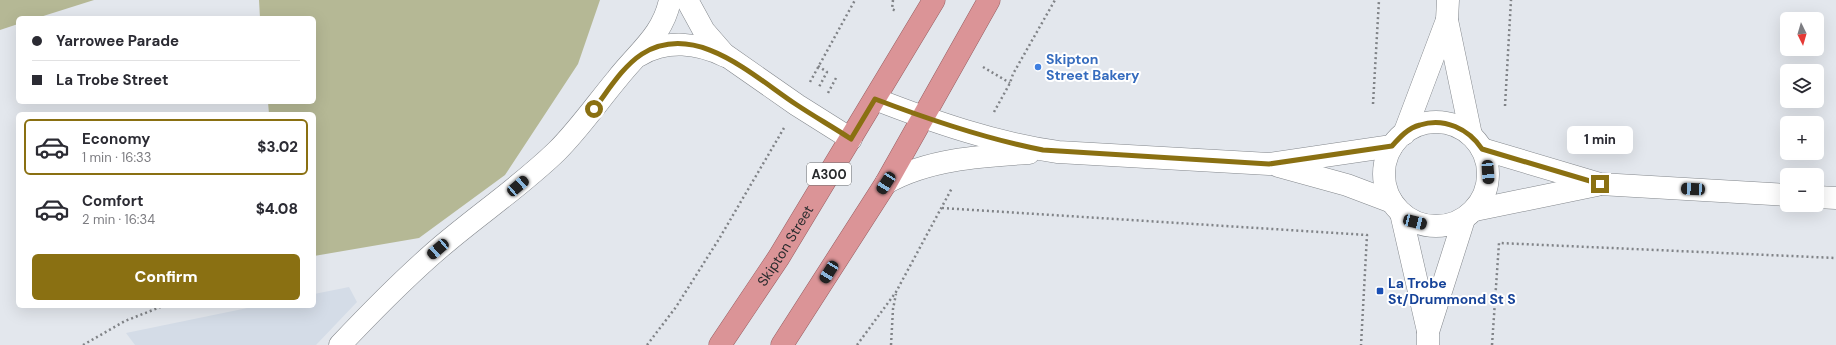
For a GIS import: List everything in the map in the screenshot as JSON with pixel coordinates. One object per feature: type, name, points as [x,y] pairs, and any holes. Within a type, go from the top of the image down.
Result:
[{"type":"highway","name":"Skipton Street","points":[[720,345],[778,257],[934,0]]},
{"type":"highway","points":[[782,345],[886,183],[924,118],[989,0]]},
{"type":"main road","points":[[340,345],[396,287],[426,259],[518,186],[556,152],[586,119],[660,28],[665,20],[670,0]]},
{"type":"main road","points":[[686,0],[704,31],[718,48],[730,59],[797,105],[851,139]]},
{"type":"main road","points":[[1428,339],[1396,207],[1386,188],[1384,173],[1386,159],[1398,140],[1448,10]]},
{"type":"main road","points":[[1428,339],[1470,214],[1484,196],[1488,180],[1488,164],[1476,142],[1448,10]]},
{"type":"main road","points":[[630,64],[646,52],[658,47],[676,44],[703,48],[730,59]]},
{"type":"main road","points":[[875,99],[924,118],[1025,147],[1058,152],[1269,164],[1347,185],[1396,207],[1415,222],[1431,226],[1448,225],[1470,214],[1600,184]]},
{"type":"main road","points":[[1269,164],[1398,140],[1419,125],[1438,122],[1455,126],[1476,142],[1600,184],[1780,195]]},
{"type":"main road","points":[[886,183],[914,170],[968,159],[1058,152]]},
{"type":"main road","points":[[1824,197],[1836,198]]},
{"type":"path","points":[[647,345],[676,307],[719,239],[797,105],[855,0]]},
{"type":"path","points":[[893,0],[892,9],[897,12]]},
{"type":"path","points":[[982,135],[1010,83],[1013,74],[1055,0]]},
{"type":"path","points":[[1373,104],[1379,0]]},
{"type":"path","points":[[1505,106],[1511,0]]},
{"type":"path","points":[[818,66],[827,72],[818,88]]},
{"type":"path","points":[[983,67],[1010,83]]},
{"type":"path","points":[[824,98],[836,78]]},
{"type":"path","points":[[857,345],[896,292],[968,159]]},
{"type":"path","points":[[942,208],[1367,235],[1361,345]]},
{"type":"path","points":[[1492,345],[1499,243],[1836,258]]},
{"type":"path","points":[[891,345],[892,309],[896,292]]},
{"type":"path","points":[[83,345],[125,321],[158,308]]},
{"type":"shaded area","points":[[349,287],[357,302],[316,345],[135,345],[126,333],[247,308],[316,308],[316,294]]},
{"type":"green space","points":[[0,0],[94,0],[43,16],[16,16],[16,25],[0,30]]},
{"type":"green space","points":[[259,0],[600,0],[578,64],[505,175],[419,238],[316,256],[316,112],[269,112],[268,104],[316,104],[316,16],[260,16]]},
{"type":"place","name":"Skipton Street Bakery","points":[[1038,67]]},
{"type":"place","name":"La Trobe St/Drummond St S","points":[[1380,291]]},
{"type":"route","points":[[594,109],[626,68],[640,55],[658,47],[684,44],[713,51],[730,59],[797,105],[851,139],[875,99],[924,118],[1025,147],[1043,150],[1269,164],[1392,146],[1404,134],[1419,125],[1438,122],[1455,126],[1471,135],[1482,149],[1600,184]]}]
